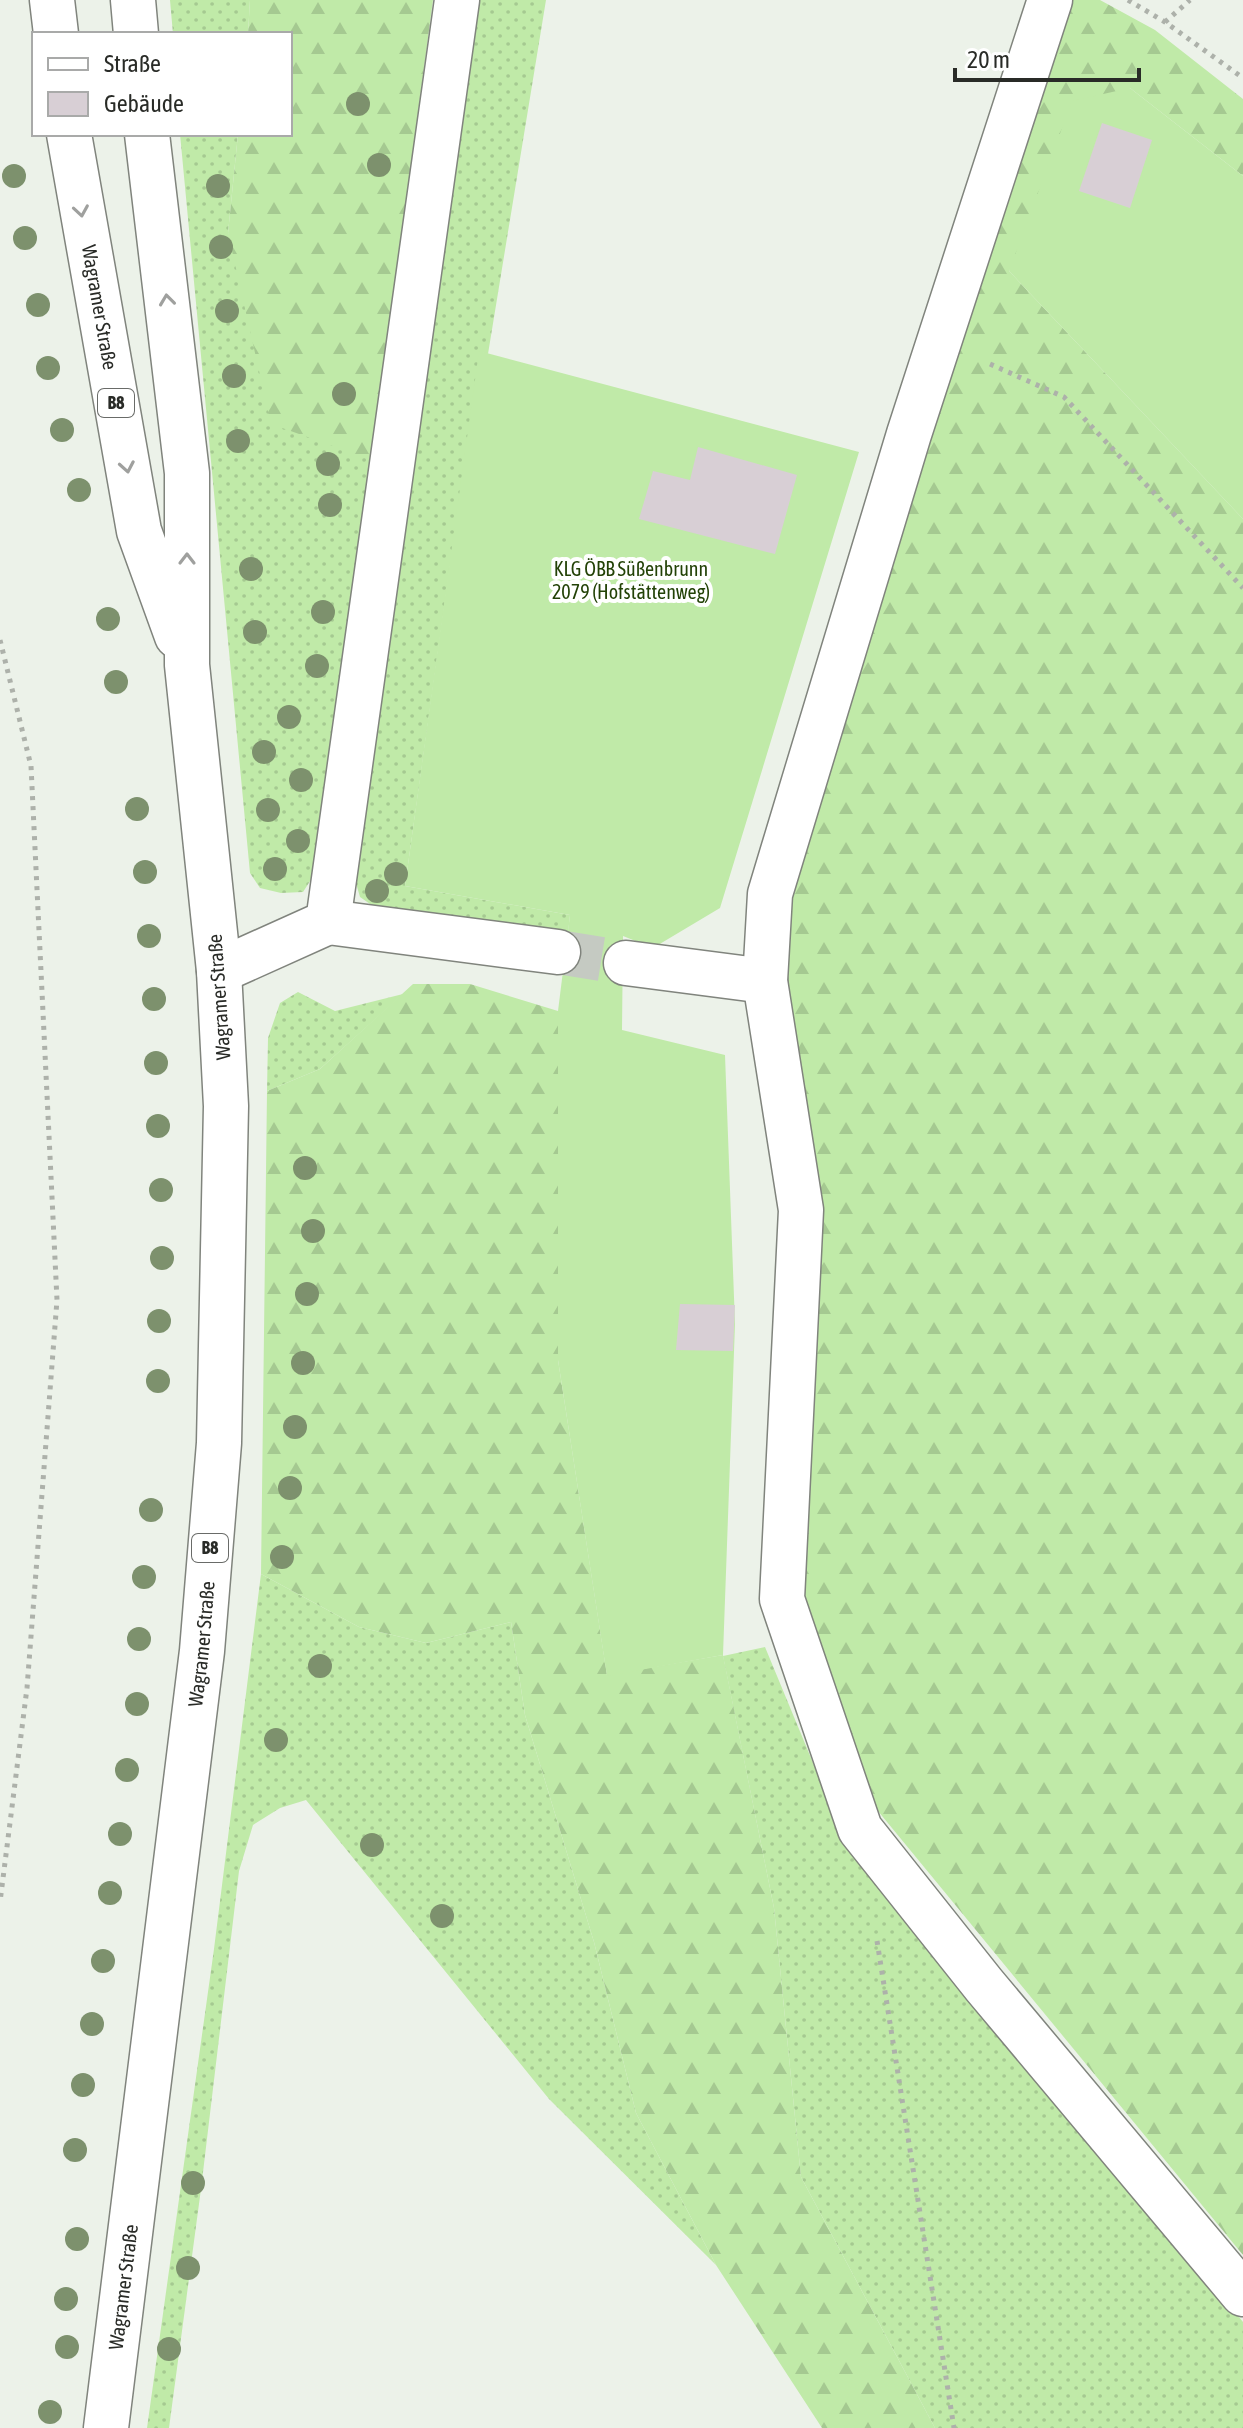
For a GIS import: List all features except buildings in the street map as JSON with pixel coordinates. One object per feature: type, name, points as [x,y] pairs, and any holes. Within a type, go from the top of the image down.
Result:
[{"type":"main road","points":[[52,0],[56,32]]},
{"type":"main road","points":[[133,0],[136,32]]},
{"type":"main road","points":[[328,922],[457,0]]},
{"type":"main road","points":[[1050,0],[909,434],[770,894],[765,981],[801,1210],[782,1599],[860,1829],[984,1985],[1243,2294]]},
{"type":"main road","name":"Wagramer Straße","points":[[69,136],[139,531],[187,665]]},
{"type":"main road","name":"Wagramer Straße","points":[[106,2428],[202,1651],[219,1443],[226,1106],[219,971],[187,665],[187,473],[147,136]]},
{"type":"main road","points":[[219,971],[328,922],[558,952]]},
{"type":"main road","points":[[626,963],[765,981]]},
{"type":"path","points":[[1128,0],[1165,22],[1243,78]]},
{"type":"path","points":[[1165,22],[1190,0]]},
{"type":"path","points":[[940,342],[1064,397],[1243,588]]},
{"type":"path","points":[[0,640],[31,766],[57,1300],[27,1688],[0,1902]]},
{"type":"path","points":[[877,1939],[954,2428]]},
{"type":"green space","points":[[170,0],[250,0],[248,32],[173,32]]},
{"type":"green space","points":[[250,0],[433,0],[372,460],[271,424],[228,233],[238,136],[292,136],[292,32],[248,32]]},
{"type":"green space","points":[[472,0],[546,0],[488,354],[480,352],[405,886],[570,915],[568,933],[383,913],[360,897],[353,873]]},
{"type":"green space","points":[[1065,0],[1100,0],[1155,30],[1243,99],[1243,176],[1130,88],[1009,271],[1243,519],[1243,2255],[864,1794],[798,1592],[783,1024],[784,923],[857,639]]},
{"type":"green space","points":[[1130,88],[1243,176],[1243,519],[1009,271],[1072,101]]},
{"type":"green space","points":[[180,136],[238,136],[228,233],[372,460],[314,875],[303,892],[281,893],[260,888],[250,873]]},
{"type":"green space","name":"KLG ÖBB Süßenbrunn 2079 (Hofstättenweg)","points":[[479,351],[859,452],[720,908],[653,948],[623,936],[622,1030],[725,1055],[735,1324],[723,1655],[607,1676],[558,1360],[558,1011],[570,915],[405,886]]},
{"type":"green space","points":[[413,984],[470,984],[558,1011],[558,1360],[607,1675],[723,1655],[774,1908],[801,2177],[935,2428],[822,2428],[716,2265],[636,2113],[594,1942],[525,1715],[511,1622],[426,1643],[359,1627],[261,1574],[267,1091],[320,1069]]},
{"type":"green space","points":[[298,992],[335,1011],[403,994],[320,1069],[267,1091],[268,1038],[280,1003]]},
{"type":"green space","points":[[261,1574],[359,1627],[426,1643],[511,1622],[525,1715],[594,1942],[636,2113],[716,2265],[549,2099],[306,1800],[280,1808],[253,1825],[239,1871],[169,2428],[147,2428],[214,1949]]},
{"type":"green space","points":[[765,1647],[840,1828],[1243,2322],[1243,2428],[935,2428],[801,2177],[774,1908],[723,1656]]},
{"type":"tunnel","points":[[558,952],[626,963]]}]
